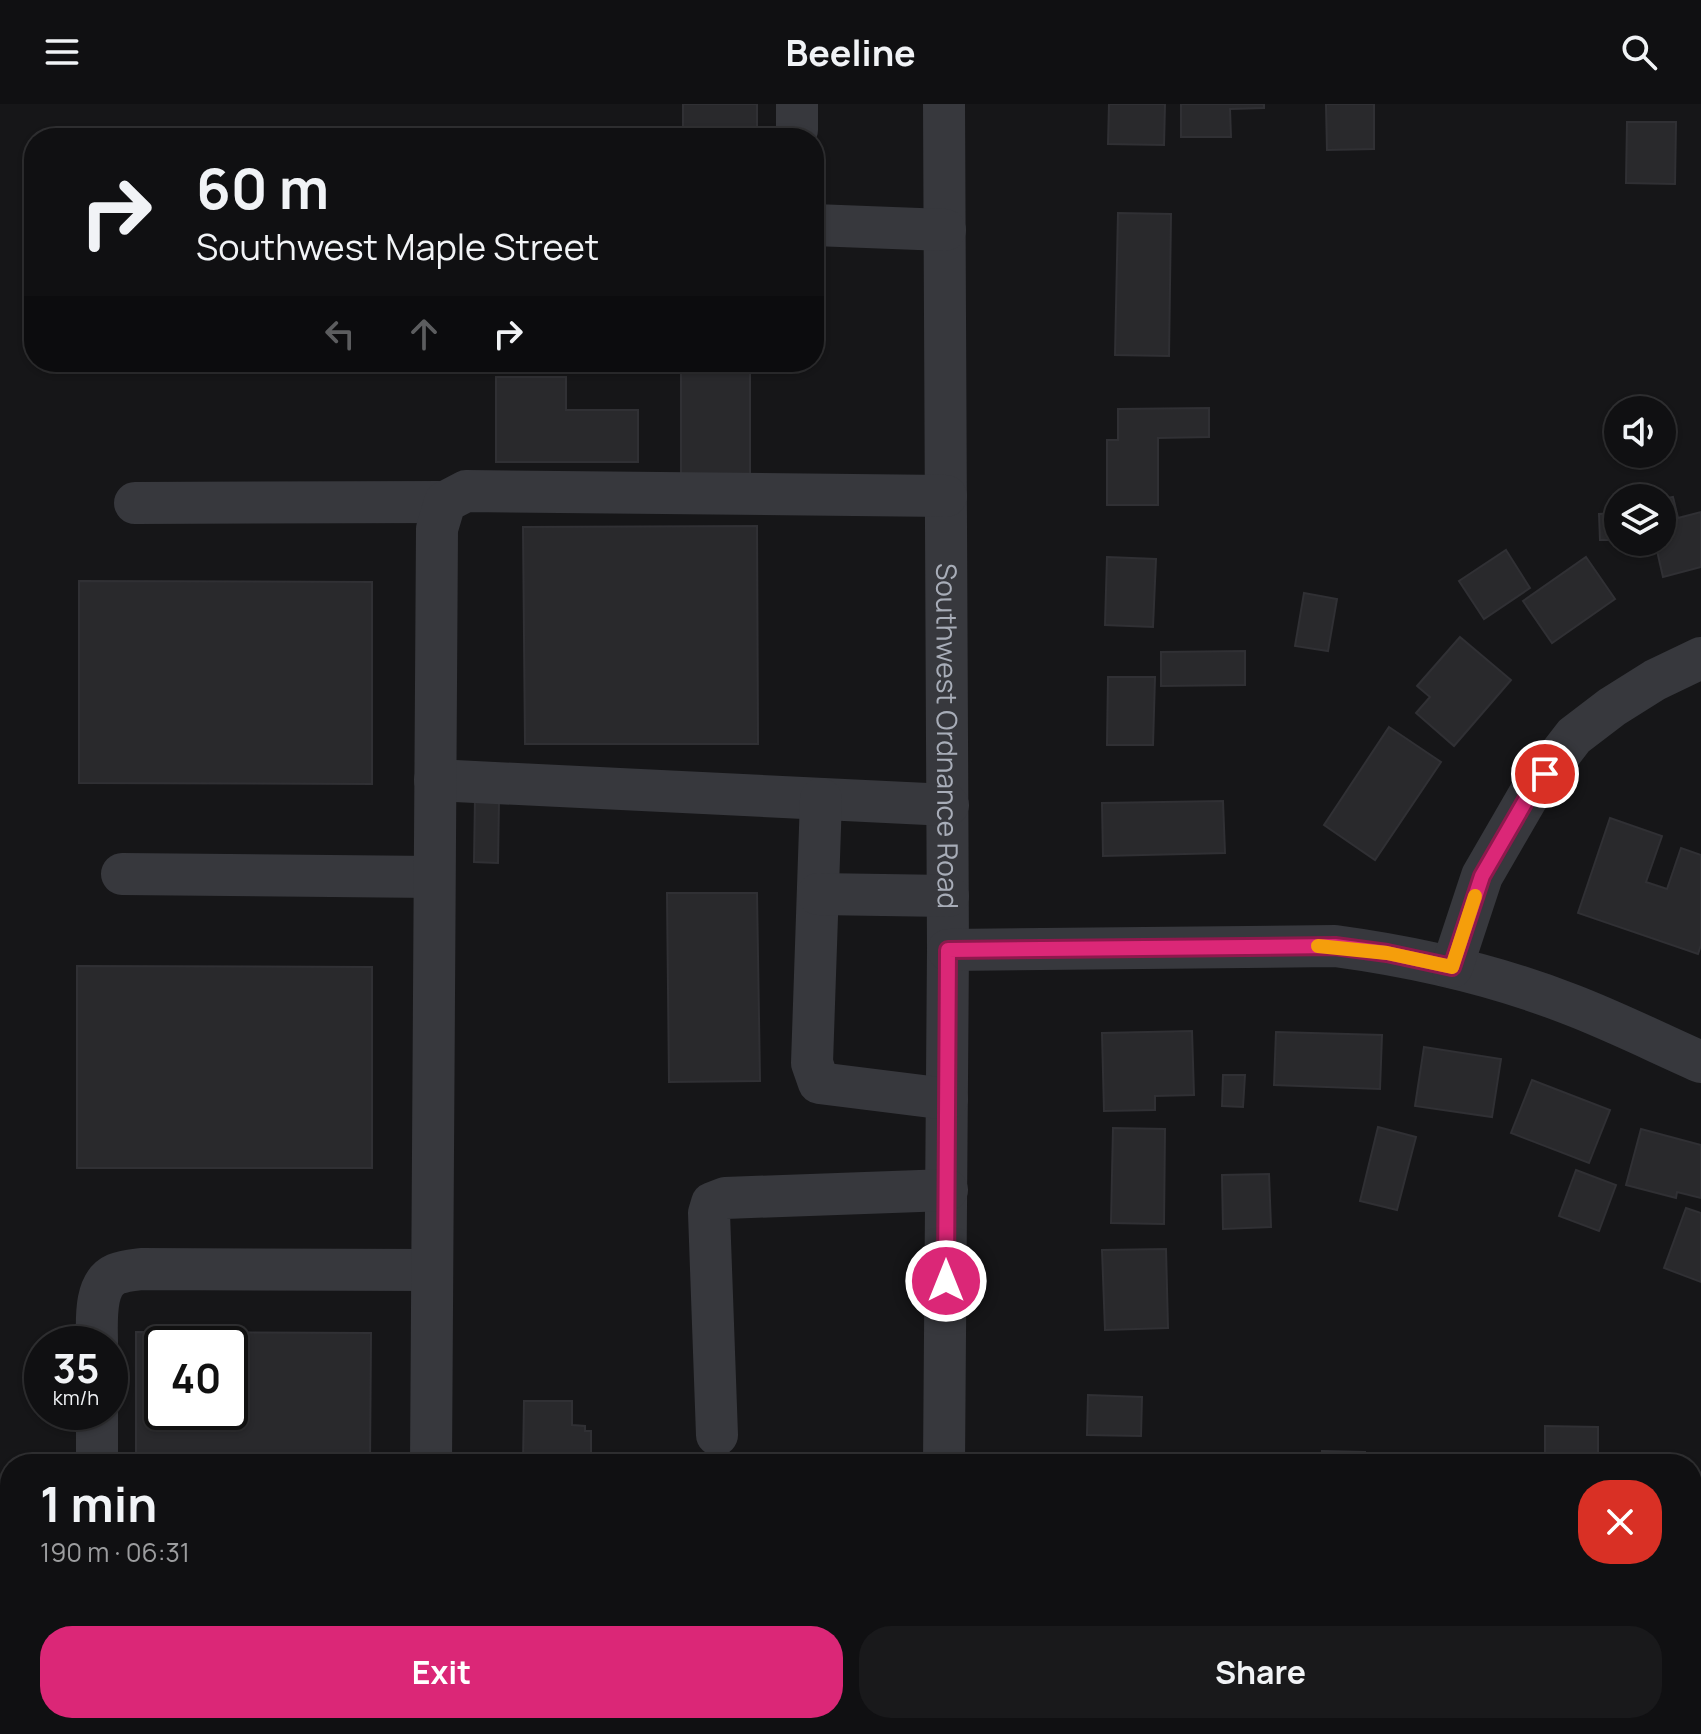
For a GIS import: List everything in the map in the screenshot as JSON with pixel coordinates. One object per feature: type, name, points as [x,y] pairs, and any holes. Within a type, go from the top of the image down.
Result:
[{"type":"street","name":"Southwest Ordnance Road","points":[[944,104],[948,805],[944,1454]]},
{"type":"street","points":[[824,225],[945,230]]},
{"type":"street","points":[[135,503],[445,502],[466,491],[946,496]]},
{"type":"street","points":[[431,1454],[437,529],[445,502]]},
{"type":"street","points":[[1452,967],[1482,876],[1530,793],[1574,736],[1655,680],[1701,658]]},
{"type":"street","points":[[435,780],[948,805]]},
{"type":"street","points":[[821,799],[812,1063],[819,1083],[947,1099]]},
{"type":"street","points":[[122,874],[434,877]]},
{"type":"street","points":[[818,894],[948,896]]},
{"type":"street","points":[[948,950],[1335,946],[1387,953],[1513,984],[1573,1005],[1701,1062]]},
{"type":"street","points":[[717,1435],[709,1213],[712,1203],[725,1198],[947,1190]]},
{"type":"street","points":[[97,1326],[101,1290],[113,1275],[141,1269],[432,1270]]},
{"type":"street","points":[[97,1430],[97,1454]]},
{"type":"building","points":[[683,104],[757,104],[757,128],[683,128]]},
{"type":"building","points":[[1109,104],[1165,104],[1164,145],[1108,144]]},
{"type":"building","points":[[1181,104],[1264,104],[1264,108],[1230,109],[1231,137],[1181,137]]},
{"type":"building","points":[[1326,104],[1374,104],[1374,149],[1327,150]]},
{"type":"building","points":[[1627,122],[1676,122],[1675,184],[1626,183]]},
{"type":"building","points":[[1118,213],[1171,214],[1169,356],[1115,355]]},
{"type":"building","points":[[681,372],[750,372],[750,477],[681,477]]},
{"type":"building","points":[[496,377],[566,377],[566,410],[638,410],[638,462],[496,462]]},
{"type":"building","points":[[1209,408],[1209,437],[1158,438],[1158,505],[1107,505],[1107,440],[1118,440],[1118,409]]},
{"type":"building","points":[[1676,510],[1678,518],[1701,512],[1701,567],[1663,577],[1658,556],[1676,556]]},
{"type":"building","points":[[1599,514],[1604,514],[1604,540],[1600,540]]},
{"type":"building","points":[[757,526],[758,744],[525,744],[523,527]]},
{"type":"building","points":[[1506,550],[1530,588],[1484,619],[1459,581]]},
{"type":"building","points":[[1107,557],[1156,559],[1153,627],[1105,625]]},
{"type":"building","points":[[1586,557],[1615,599],[1552,643],[1523,601]]},
{"type":"building","points":[[79,581],[372,582],[372,784],[79,783]]},
{"type":"building","points":[[1304,593],[1337,599],[1328,651],[1295,646]]},
{"type":"building","points":[[1460,637],[1511,680],[1454,746],[1416,713],[1430,697],[1417,686]]},
{"type":"building","points":[[1245,651],[1245,685],[1161,686],[1161,652]]},
{"type":"building","points":[[1108,677],[1155,677],[1153,745],[1107,745]]},
{"type":"building","points":[[1389,727],[1441,762],[1375,860],[1324,825]]},
{"type":"building","points":[[475,798],[499,799],[498,863],[474,862]]},
{"type":"building","points":[[1223,801],[1225,853],[1103,856],[1102,803]]},
{"type":"building","points":[[1610,818],[1662,836],[1646,882],[1667,889],[1681,848],[1701,855],[1701,945],[1698,954],[1578,913]]},
{"type":"building","points":[[667,893],[757,893],[760,1081],[669,1082]]},
{"type":"building","points":[[77,966],[372,967],[372,1168],[77,1168]]},
{"type":"building","points":[[1192,1031],[1194,1095],[1155,1096],[1155,1110],[1104,1111],[1102,1033]]},
{"type":"building","points":[[1276,1032],[1382,1035],[1380,1089],[1274,1085]]},
{"type":"building","points":[[1424,1047],[1501,1059],[1492,1117],[1415,1106]]},
{"type":"building","points":[[1223,1075],[1245,1075],[1243,1107],[1222,1106]]},
{"type":"building","points":[[1532,1080],[1610,1110],[1589,1163],[1511,1133]]},
{"type":"building","points":[[1378,1127],[1416,1137],[1397,1210],[1360,1201]]},
{"type":"building","points":[[1113,1128],[1165,1129],[1164,1224],[1111,1223]]},
{"type":"building","points":[[1641,1129],[1701,1145],[1701,1198],[1677,1192],[1676,1198],[1626,1185]]},
{"type":"building","points":[[1576,1170],[1616,1185],[1599,1231],[1559,1216]]},
{"type":"building","points":[[1269,1174],[1271,1227],[1223,1229],[1222,1175]]},
{"type":"building","points":[[1686,1208],[1701,1213],[1701,1282],[1664,1268]]},
{"type":"building","points":[[1166,1249],[1168,1328],[1105,1330],[1102,1250]]},
{"type":"building","points":[[136,1332],[144,1332],[144,1430],[248,1430],[248,1332],[371,1333],[370,1454],[136,1454]]},
{"type":"building","points":[[1088,1395],[1142,1397],[1141,1436],[1087,1435]]},
{"type":"building","points":[[524,1401],[572,1401],[572,1425],[585,1426],[585,1431],[591,1431],[591,1454],[523,1454]]},
{"type":"building","points":[[1545,1426],[1598,1427],[1598,1454],[1545,1454]]},
{"type":"building","points":[[1322,1451],[1365,1452],[1365,1454],[1322,1454]]},
{"type":"slow traffic","points":[[1318,946],[1387,953],[1452,967],[1475,896]]},
{"type":"route","points":[[946,1281],[948,950],[1335,946],[1452,967],[1482,876],[1530,793],[1545,774]]}]
